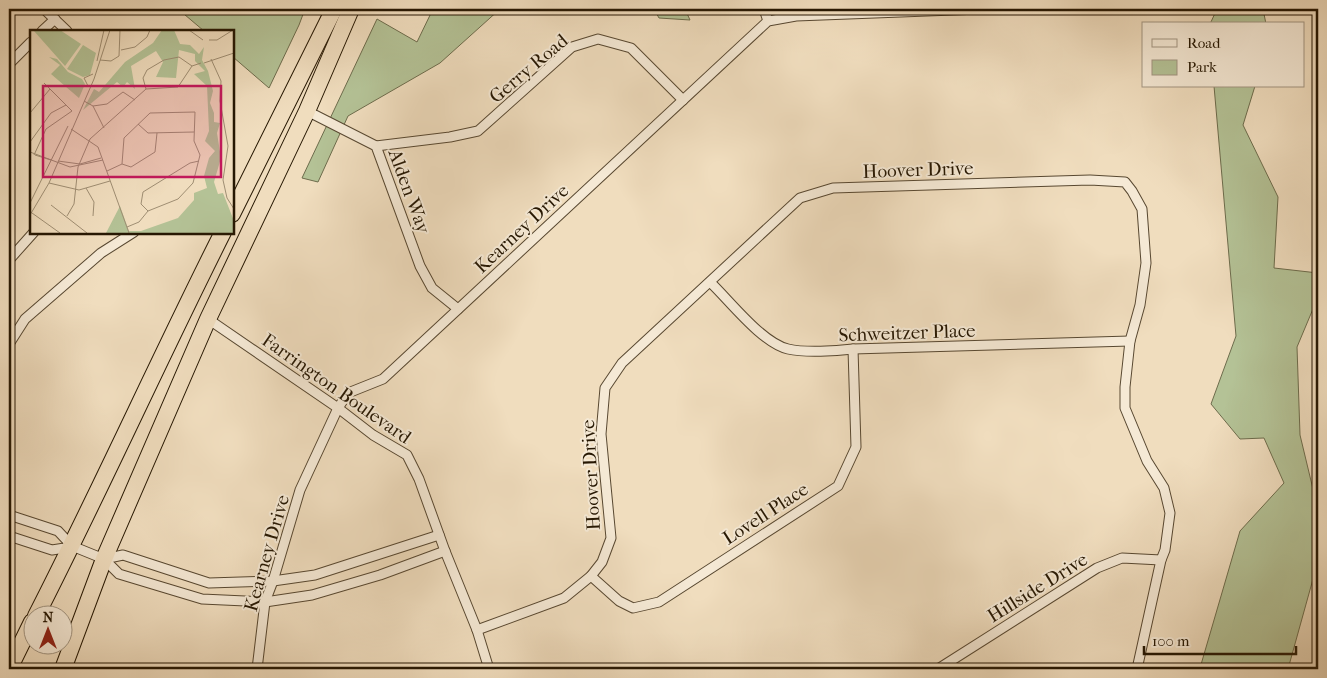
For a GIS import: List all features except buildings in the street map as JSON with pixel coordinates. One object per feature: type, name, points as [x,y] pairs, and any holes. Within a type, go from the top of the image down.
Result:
[{"type":"highway","points":[[234,210],[334,9]]},
{"type":"highway","points":[[63,669],[104,559],[208,318],[307,111],[352,9]]},
{"type":"highway","points":[[41,606],[72,546],[182,313],[222,234]]},
{"type":"highway","points":[[9,669],[22,642]]},
{"type":"street","points":[[44,9],[66,30]]},
{"type":"street","points":[[764,9],[768,21],[796,16],[980,9]]},
{"type":"street","points":[[43,30],[54,19]]},
{"type":"street","name":"Kearney Drive","points":[[257,669],[265,602],[300,490],[338,408],[348,393],[383,379],[768,21]]},
{"type":"street","name":"Gerry Road","points":[[376,146],[450,137],[478,131],[572,47],[598,39],[631,48],[684,100]]},
{"type":"street","points":[[9,64],[30,43]]},
{"type":"street","name":"Alden Way","points":[[307,111],[376,146],[420,266],[432,288],[458,309]]},
{"type":"street","name":"Hoover Drive","points":[[478,630],[564,598],[591,576],[602,562],[611,538],[601,434],[604,388],[622,363],[800,198],[833,188],[1090,180],[1125,182],[1142,210],[1146,263],[1140,304],[1130,341],[1125,387],[1126,408],[1147,461],[1164,488],[1170,512],[1164,550],[1137,669]]},
{"type":"street","points":[[9,260],[32,234]]},
{"type":"street","points":[[9,344],[25,319],[101,253],[131,234]]},
{"type":"street","name":"Schweitzer Place","points":[[710,282],[763,336],[787,349],[832,351],[1130,341]]},
{"type":"street","name":"Farrington Boulevard","points":[[208,318],[338,408],[373,435],[407,456],[419,480],[445,551],[478,630],[489,669]]},
{"type":"street","name":"Lovell Place","points":[[591,576],[618,601],[633,608],[659,602],[838,486],[856,446],[853,349]]},
{"type":"street","points":[[9,515],[58,531],[72,546],[104,559],[119,574],[202,599],[265,602],[312,595],[380,575],[445,551]]},
{"type":"street","points":[[104,559],[123,555],[209,584],[273,581],[315,575],[439,535]]},
{"type":"street","points":[[9,536],[52,550],[72,546]]},
{"type":"street","name":"Hillside Drive","points":[[938,669],[1097,568],[1122,558],[1161,560]]},
{"type":"green space","points":[[178,9],[305,9],[269,88],[234,58],[234,30],[203,30]]},
{"type":"green space","points":[[433,9],[500,9],[440,63],[348,116],[318,182],[302,178],[377,19],[417,42]]},
{"type":"green space","points":[[654,9],[685,9],[690,20],[659,18]]},
{"type":"green space","points":[[1217,9],[1263,9],[1266,22],[1211,22]]},
{"type":"green space","points":[[1214,88],[1254,88],[1243,125],[1278,197],[1274,268],[1318,273],[1318,297],[1297,347],[1300,435],[1318,510],[1318,561],[1288,669],[1200,668],[1240,531],[1284,483],[1264,438],[1240,439],[1211,404],[1236,336]]}]
